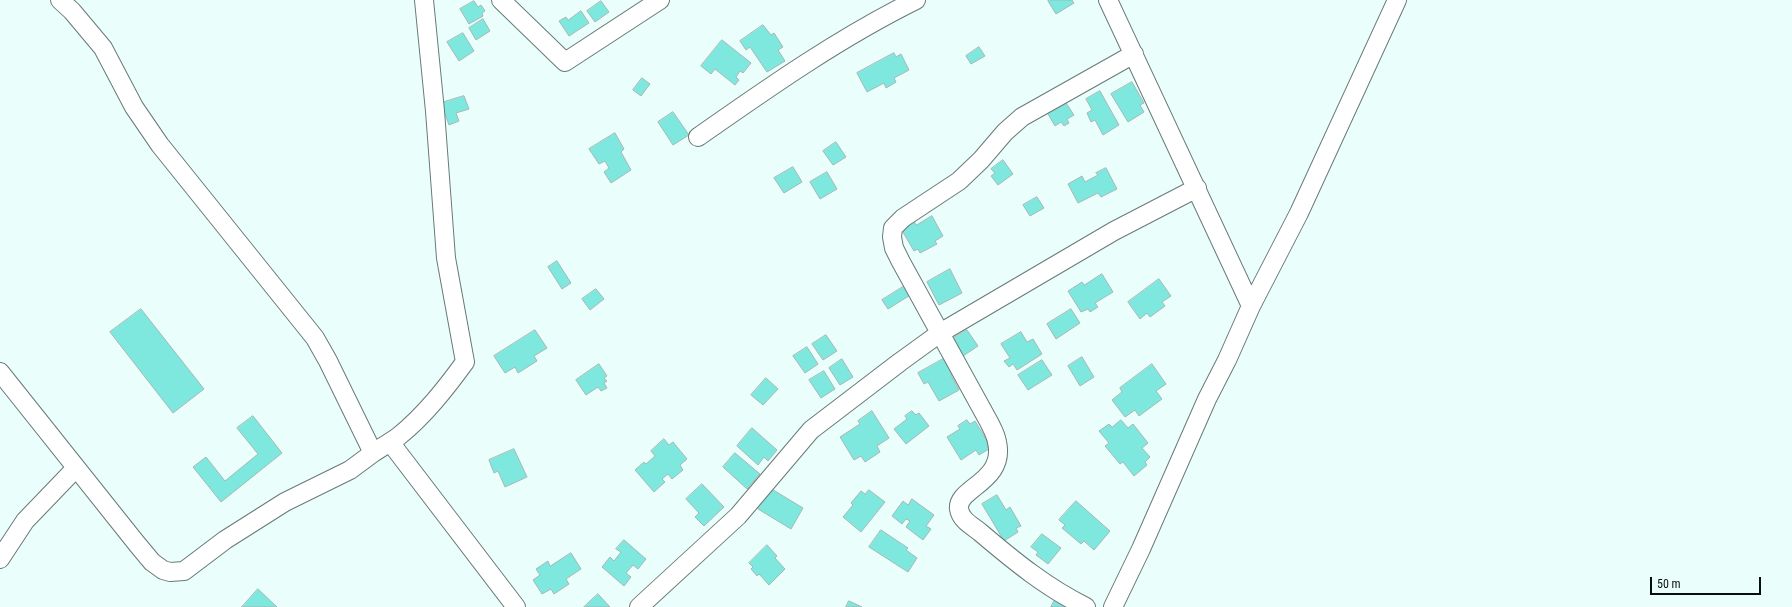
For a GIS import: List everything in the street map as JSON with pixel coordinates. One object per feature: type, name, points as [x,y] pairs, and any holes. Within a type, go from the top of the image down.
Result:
[{"type":"street","points":[[60,0],[81,21],[103,48],[134,107],[160,145],[315,338],[328,361],[373,453]]},
{"type":"street","points":[[0,372],[75,469],[152,562],[163,570],[170,572],[184,571],[225,540],[285,502],[350,470],[399,436],[440,395],[465,362],[446,258],[435,111],[424,0]]},
{"type":"street","points":[[501,0],[565,62],[660,0]]},
{"type":"street","points":[[698,137],[857,31],[916,0]]},
{"type":"street","points":[[1108,0],[1252,306]]},
{"type":"street","points":[[1113,607],[1141,550],[1207,399],[1299,213],[1397,0]]},
{"type":"street","points":[[1086,607],[1036,578],[964,520],[959,509],[961,499],[989,476],[996,464],[998,442],[989,422],[894,248],[892,237],[893,228],[903,218],[959,181],[981,160],[1005,132],[1022,117],[1134,54]]},
{"type":"street","points":[[639,607],[738,516],[811,430],[940,333],[1114,231],[1197,188]]},
{"type":"street","points":[[390,442],[516,607]]},
{"type":"street","points":[[0,559],[25,521],[75,469]]},
{"type":"building","points":[[1072,0],[1074,3],[1056,14],[1048,1]]},
{"type":"building","points":[[474,1],[478,7],[481,5],[485,11],[482,13],[483,16],[469,24],[460,9]]},
{"type":"building","points":[[601,1],[609,12],[595,22],[587,11]]},
{"type":"building","points":[[581,11],[589,23],[569,36],[559,21],[566,17],[568,20]]},
{"type":"building","points":[[483,19],[490,31],[476,40],[469,28]]},
{"type":"building","points":[[763,25],[771,35],[774,33],[783,47],[778,50],[785,61],[767,72],[750,47],[746,50],[740,41]]},
{"type":"building","points":[[463,33],[474,51],[459,61],[447,42]]},
{"type":"building","points":[[722,40],[751,63],[743,73],[740,71],[736,77],[739,80],[735,85],[715,69],[711,74],[701,66]]},
{"type":"building","points":[[979,47],[985,56],[971,64],[966,56]]},
{"type":"building","points":[[894,53],[896,57],[901,54],[909,70],[894,78],[896,82],[886,88],[884,83],[867,92],[857,73]]},
{"type":"building","points":[[642,78],[650,84],[641,96],[633,90]]},
{"type":"building","points":[[1132,82],[1144,103],[1140,105],[1144,112],[1128,122],[1111,94]]},
{"type":"building","points":[[1100,91],[1119,125],[1103,135],[1095,120],[1091,122],[1087,113],[1092,110],[1086,99]]},
{"type":"building","points":[[464,96],[469,109],[456,113],[459,121],[449,125],[441,103]]},
{"type":"building","points":[[1066,103],[1074,115],[1067,119],[1069,123],[1064,126],[1061,122],[1055,126],[1048,114]]},
{"type":"building","points":[[673,112],[689,135],[673,145],[658,122]]},
{"type":"building","points":[[615,133],[624,149],[621,152],[631,170],[611,183],[604,172],[609,168],[605,161],[599,164],[589,149]]},
{"type":"building","points":[[836,142],[846,157],[833,165],[823,151]]},
{"type":"building","points":[[1003,160],[1013,174],[998,185],[991,176],[995,173],[991,169]]},
{"type":"building","points":[[793,167],[802,182],[784,193],[774,178]]},
{"type":"building","points":[[1106,168],[1117,189],[1101,197],[1098,193],[1078,203],[1068,184],[1082,176],[1085,182],[1098,175],[1096,173]]},
{"type":"building","points":[[827,172],[837,189],[820,199],[810,182]]},
{"type":"building","points":[[1037,197],[1044,208],[1030,216],[1023,205]]},
{"type":"building","points":[[932,216],[943,236],[935,241],[937,244],[920,253],[918,249],[914,251],[900,227],[913,219],[916,225]]},
{"type":"building","points":[[557,261],[571,283],[562,289],[548,267]]},
{"type":"building","points":[[950,269],[962,293],[939,305],[927,282]]},
{"type":"building","points":[[1102,274],[1113,292],[1095,303],[1098,307],[1090,312],[1088,309],[1081,312],[1068,291],[1082,282],[1084,285]]},
{"type":"building","points":[[1159,279],[1171,296],[1162,302],[1165,306],[1150,317],[1147,313],[1140,319],[1128,302]]},
{"type":"building","points":[[906,285],[912,294],[888,309],[882,300]]},
{"type":"building","points":[[596,289],[604,299],[590,310],[582,299]]},
{"type":"building","points":[[141,309],[204,389],[173,413],[110,332]]},
{"type":"building","points":[[1071,309],[1080,323],[1056,339],[1047,324]]},
{"type":"building","points":[[535,330],[547,348],[534,356],[537,361],[518,373],[515,367],[505,373],[494,356]]},
{"type":"building","points":[[967,330],[978,346],[963,356],[952,339]]},
{"type":"building","points":[[1021,332],[1027,342],[1033,339],[1042,354],[1017,370],[1013,364],[1009,367],[1004,361],[1010,358],[1001,344]]},
{"type":"building","points":[[826,335],[837,351],[823,360],[812,344]]},
{"type":"building","points":[[807,347],[818,364],[805,373],[793,356]]},
{"type":"building","points":[[1082,357],[1094,377],[1080,386],[1068,366]]},
{"type":"building","points":[[945,358],[957,372],[951,375],[959,390],[939,401],[928,382],[924,384],[918,373]]},
{"type":"building","points":[[842,359],[853,377],[840,385],[829,368]]},
{"type":"building","points":[[1042,360],[1052,375],[1028,390],[1018,375]]},
{"type":"building","points":[[599,364],[607,376],[604,378],[607,381],[604,383],[607,388],[601,391],[598,387],[586,395],[576,380]]},
{"type":"building","points":[[1152,364],[1166,384],[1156,391],[1162,399],[1139,416],[1135,410],[1125,417],[1112,400],[1122,392],[1120,388]]},
{"type":"building","points":[[824,371],[835,389],[821,398],[809,380]]},
{"type":"building","points":[[766,378],[778,389],[763,405],[751,395]]},
{"type":"building","points":[[872,411],[889,438],[877,446],[880,452],[865,462],[861,456],[854,460],[840,437],[860,424],[858,421]]},
{"type":"building","points":[[912,411],[916,415],[919,413],[929,426],[906,444],[894,429],[907,419],[905,416]]},
{"type":"building","points":[[253,416],[282,453],[221,502],[193,467],[206,457],[225,481],[258,454],[237,428]]},
{"type":"building","points":[[967,420],[970,424],[975,421],[989,444],[987,446],[989,449],[979,455],[976,450],[961,460],[947,437],[960,429],[958,426]]},
{"type":"building","points":[[1121,420],[1128,428],[1133,424],[1148,443],[1142,448],[1150,457],[1145,462],[1147,465],[1134,476],[1123,462],[1120,464],[1105,446],[1109,443],[1099,431],[1109,424],[1112,427]]},
{"type":"building","points":[[752,428],[777,450],[768,461],[764,457],[758,465],[737,446]]},
{"type":"building","points":[[664,439],[669,445],[673,442],[687,459],[680,465],[683,470],[672,479],[668,474],[662,479],[665,482],[654,492],[635,470],[644,462],[646,464],[655,456],[651,451]]},
{"type":"building","points":[[514,449],[527,477],[505,487],[498,471],[494,473],[489,460]]},
{"type":"building","points":[[735,453],[760,474],[747,489],[723,467]]},
{"type":"building","points":[[702,484],[724,507],[704,526],[695,517],[699,513],[686,499]]},
{"type":"building","points":[[770,488],[803,508],[791,529],[758,509]]},
{"type":"building","points":[[869,490],[885,502],[861,532],[843,517],[853,505],[851,503],[861,491],[865,494]]},
{"type":"building","points":[[997,495],[1006,510],[1010,507],[1021,526],[1016,528],[1018,532],[1004,541],[982,504]]},
{"type":"building","points":[[912,499],[934,515],[926,526],[931,529],[923,540],[906,527],[910,521],[906,519],[902,524],[892,516],[903,501],[908,505]]},
{"type":"building","points":[[1076,501],[1110,531],[1094,550],[1084,541],[1081,544],[1062,528],[1065,525],[1059,520]]},
{"type":"building","points":[[881,530],[908,548],[906,550],[917,558],[908,572],[869,547]]},
{"type":"building","points":[[1042,534],[1061,548],[1048,564],[1036,555],[1038,552],[1031,547]]},
{"type":"building","points":[[624,540],[646,559],[638,569],[633,565],[626,573],[631,577],[624,586],[602,567],[610,557],[614,561],[621,552],[616,549]]},
{"type":"building","points":[[767,545],[777,556],[775,558],[785,569],[769,585],[759,574],[757,576],[751,569],[753,567],[749,563]]},
{"type":"building","points":[[571,553],[581,569],[566,579],[569,584],[554,594],[551,589],[542,594],[533,580],[540,575],[536,569],[548,561],[550,566]]},
{"type":"building","points":[[258,589],[277,607],[242,607]]},
{"type":"building","points":[[598,594],[610,607],[584,607]]},
{"type":"building","points":[[1057,596],[1079,607],[1051,607]]},
{"type":"building","points":[[849,601],[862,607],[846,607]]}]
